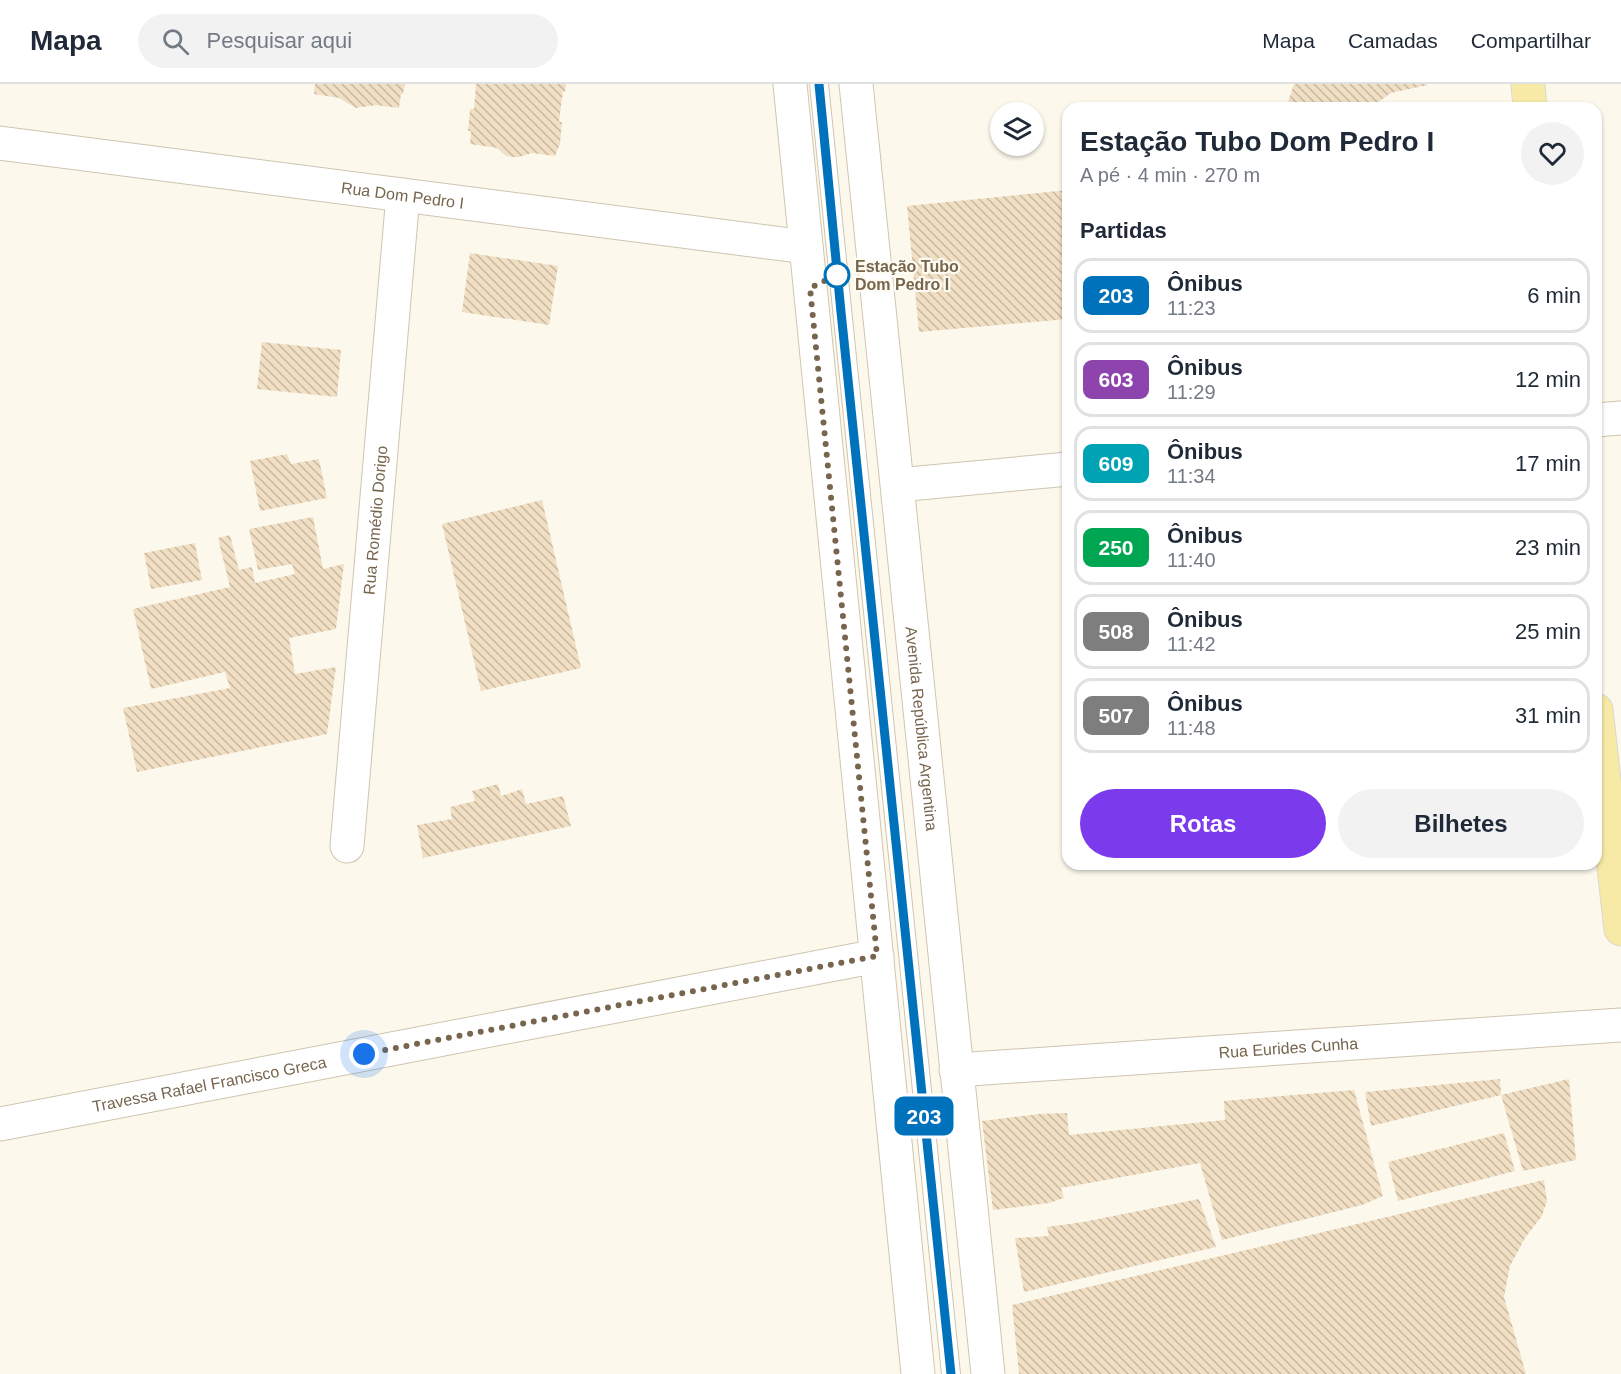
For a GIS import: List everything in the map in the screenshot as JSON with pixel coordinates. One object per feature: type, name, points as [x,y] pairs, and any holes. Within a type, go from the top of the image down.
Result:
[{"type":"main road","points":[[1528,84],[1530,102]]},
{"type":"main road","points":[[1602,763],[1621,929]]},
{"type":"street","points":[[790,84],[918,1374]]},
{"type":"street","name":"Avenida República Argentina","points":[[856,84],[988,1374]]},
{"type":"street","name":"Rua Dom Pedro I","points":[[0,143],[806,247]]},
{"type":"street","name":"Rua Romédio Dorigo","points":[[347,846],[403,195]]},
{"type":"street","points":[[1602,420],[1621,418]]},
{"type":"street","points":[[898,485],[1062,470]]},
{"type":"street","name":"Travessa Rafael Francisco Greca","points":[[0,1124],[877,956]]},
{"type":"street","name":"Rua Eurides Cunha","points":[[956,1070],[1621,1025]]},
{"type":"lane","points":[[819,84],[951,1374]]},
{"type":"building","points":[[315,84],[405,84],[399,108],[376,105],[356,108],[339,98],[314,94]]},
{"type":"building","points":[[476,84],[566,84],[559,122],[562,122],[560,144],[555,156],[532,153],[513,157],[506,156],[497,148],[470,144],[471,131],[468,131],[470,109],[474,109]]},
{"type":"building","points":[[1294,84],[1428,85],[1391,93],[1378,102],[1288,102]]},
{"type":"building","points":[[1062,191],[1062,320],[919,332],[907,206]]},
{"type":"building","points":[[470,253],[558,266],[549,325],[462,312]]},
{"type":"building","points":[[262,342],[341,350],[337,397],[257,389]]},
{"type":"building","points":[[287,454],[291,464],[319,459],[327,498],[260,511],[250,461]]},
{"type":"building","points":[[542,500],[581,668],[481,691],[442,524]]},
{"type":"building","points":[[313,517],[323,569],[344,564],[336,629],[289,638],[295,674],[336,667],[327,734],[137,772],[123,708],[230,688],[225,672],[151,689],[133,609],[230,587],[218,538],[230,535],[239,570],[252,567],[255,583],[295,574],[292,564],[258,570],[249,529]]},
{"type":"building","points":[[195,543],[202,580],[151,589],[144,553]]},
{"type":"building","points":[[498,784],[501,796],[522,789],[526,804],[563,796],[571,826],[423,858],[417,825],[452,819],[450,807],[475,801],[472,791]]},
{"type":"building","points":[[1500,1079],[1501,1095],[1371,1126],[1365,1092]]},
{"type":"building","points":[[1569,1079],[1576,1160],[1523,1171],[1501,1095]]},
{"type":"building","points":[[1354,1090],[1383,1196],[1362,1205],[1222,1240],[1200,1163],[1061,1188],[1064,1198],[1049,1203],[993,1210],[982,1121],[1067,1113],[1069,1135],[1225,1120],[1224,1101]]},
{"type":"building","points":[[1504,1133],[1515,1171],[1398,1201],[1388,1162]]},
{"type":"building","points":[[1544,1180],[1547,1201],[1542,1216],[1525,1238],[1510,1266],[1504,1297],[1526,1374],[1019,1374],[1012,1305]]},
{"type":"building","points":[[1199,1199],[1216,1247],[1024,1292],[1015,1238],[1049,1236],[1047,1227]]},
{"type":"bus line","name":"203","points":[[819,84],[951,1374]]},
{"type":"place","name":"Estação Tubo Dom Pedro I","points":[[837,275]]},
{"type":"route","points":[[364,1054],[877,956],[810,288],[837,275]]}]
